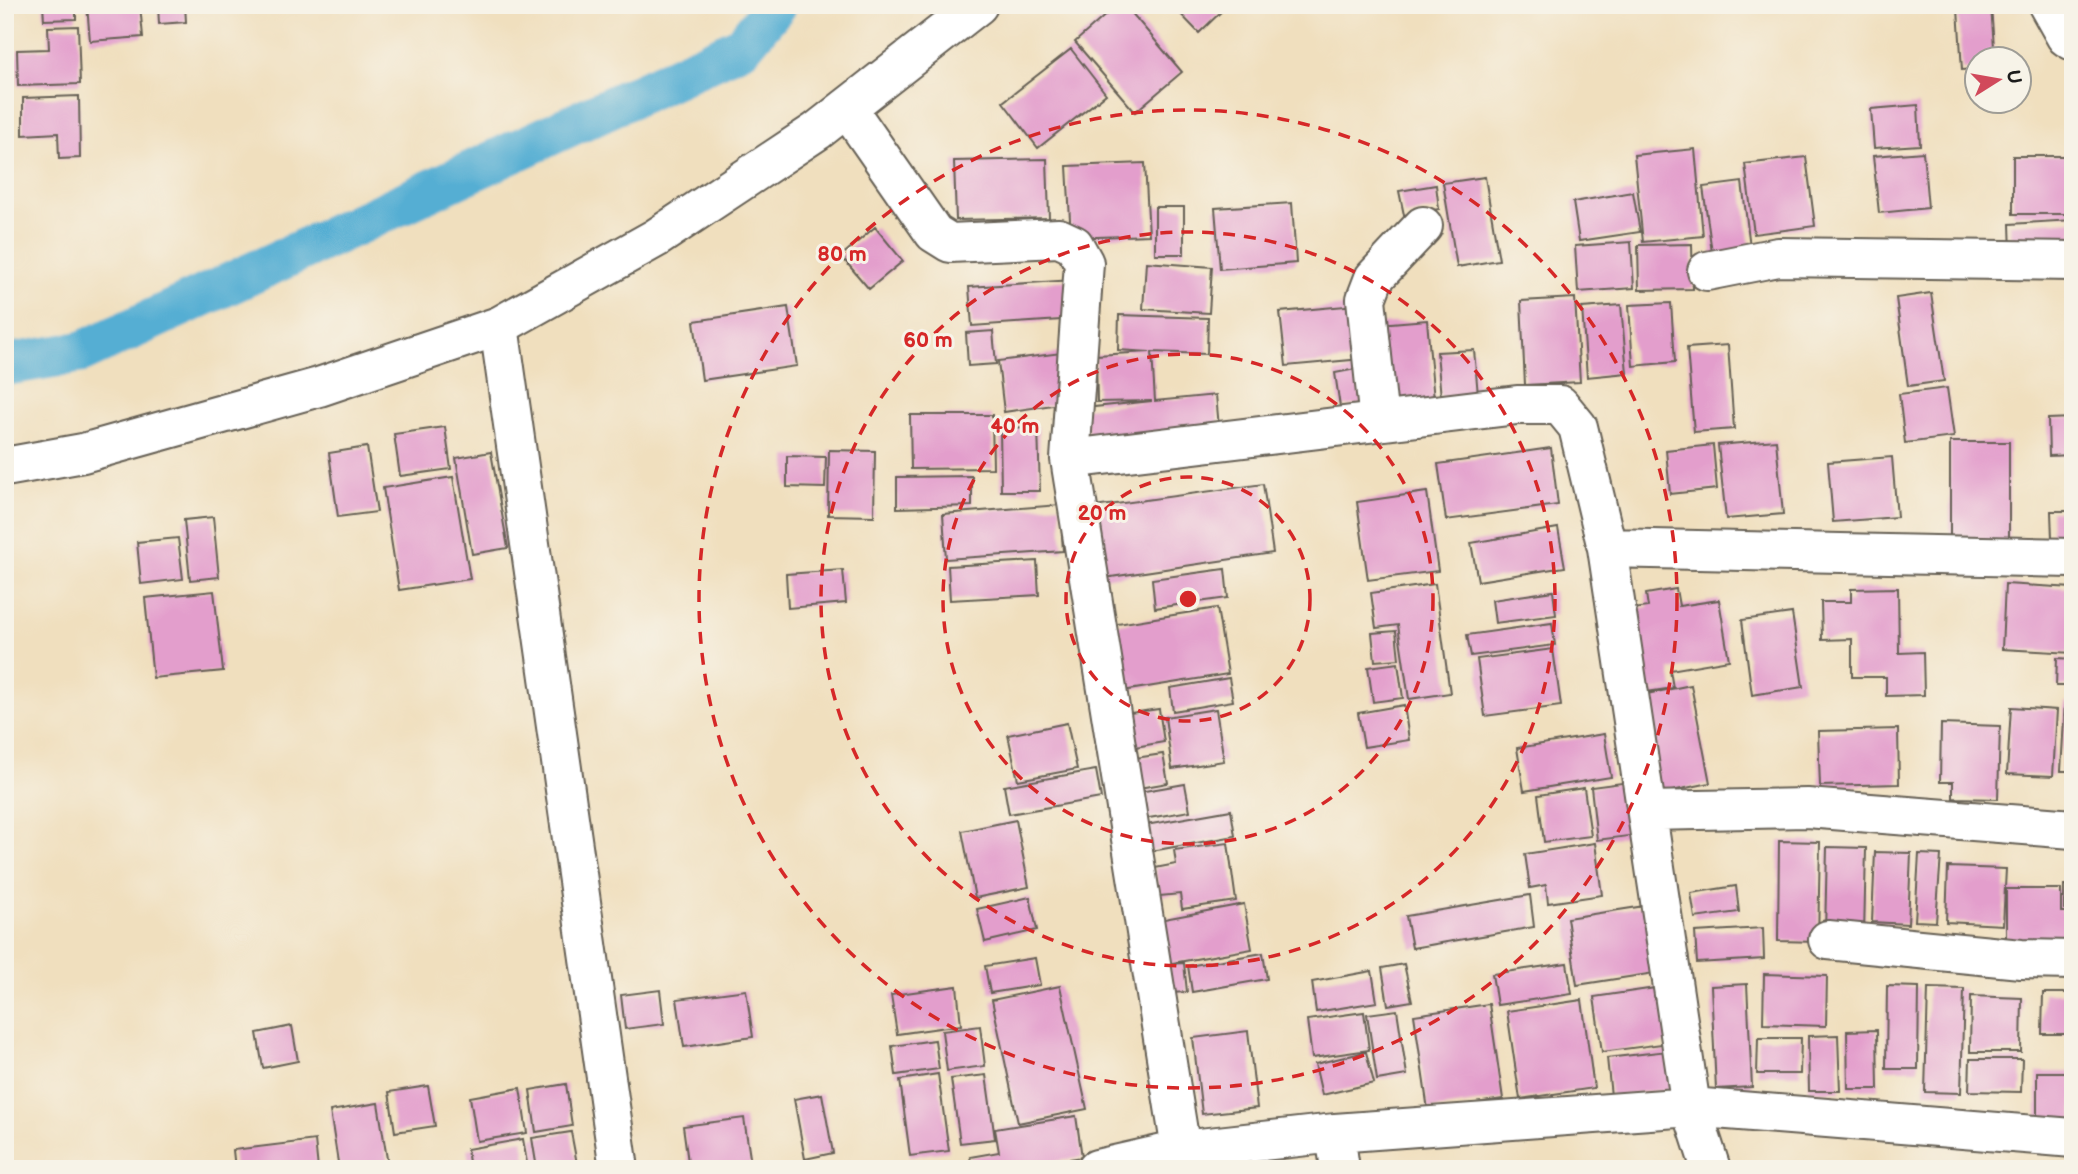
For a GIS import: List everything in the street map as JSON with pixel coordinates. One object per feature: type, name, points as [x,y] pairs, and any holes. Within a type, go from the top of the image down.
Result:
[{"type":"street","points":[[5,467],[82,453],[319,387],[499,326],[656,238],[817,131],[978,5]]},
{"type":"street","points":[[2048,5],[2066,37],[2073,41]]},
{"type":"street","points":[[847,108],[934,233],[950,243],[1059,238],[1074,245],[1084,263],[1070,458],[1181,1150]]},
{"type":"street","points":[[1379,422],[1366,299],[1374,278],[1423,226]]},
{"type":"street","points":[[1707,271],[1778,257],[2073,261]]},
{"type":"street","points":[[499,326],[619,1169]]},
{"type":"street","points":[[1070,458],[1517,405],[1560,405],[1578,426],[1607,548],[1691,1107],[1711,1169]]},
{"type":"street","points":[[1607,548],[2073,558]]},
{"type":"street","points":[[1647,811],[1807,808],[2073,829]]},
{"type":"street","points":[[1828,940],[2021,959],[2073,960]]},
{"type":"street","points":[[1108,1168],[1181,1150],[1337,1151],[1691,1107],[2073,1138]]},
{"type":"building","points":[[43,5],[76,5],[76,19],[44,20]]},
{"type":"building","points":[[87,5],[140,5],[143,37],[90,41]]},
{"type":"building","points":[[158,5],[185,5],[186,22],[159,24]]},
{"type":"building","points":[[1117,5],[1125,5],[1182,72],[1135,112],[1075,42]]},
{"type":"building","points":[[1172,5],[1228,5],[1199,33]]},
{"type":"building","points":[[1995,5],[2030,5],[2030,8],[1995,11]]},
{"type":"building","points":[[1991,7],[1994,46],[1962,46],[1962,70],[1958,9]]},
{"type":"building","points":[[78,26],[80,84],[18,86],[17,50],[49,49],[48,27]]},
{"type":"building","points":[[1071,49],[1106,94],[1038,148],[1003,102]]},
{"type":"building","points":[[79,96],[80,158],[59,159],[58,133],[23,135],[23,98]]},
{"type":"building","points":[[1918,105],[1920,145],[1874,148],[1871,109]]},
{"type":"building","points":[[1695,149],[1703,236],[1643,242],[1634,155]]},
{"type":"building","points":[[1923,152],[1928,208],[1879,213],[1873,156]]},
{"type":"building","points":[[2013,156],[2073,156],[2073,214],[2013,214]]},
{"type":"building","points":[[1806,157],[1815,226],[1754,234],[1745,164]]},
{"type":"building","points":[[1047,159],[1049,218],[956,220],[954,161]]},
{"type":"building","points":[[1145,163],[1149,235],[1071,238],[1067,166]]},
{"type":"building","points":[[1485,177],[1499,260],[1457,267],[1443,183]]},
{"type":"building","points":[[1742,182],[1751,255],[1713,260],[1703,187]]},
{"type":"building","points":[[1436,185],[1439,209],[1404,215],[1399,191]]},
{"type":"building","points":[[1633,192],[1640,232],[1579,241],[1573,202]]},
{"type":"building","points":[[1292,203],[1296,263],[1220,269],[1215,208]]},
{"type":"building","points":[[1155,207],[1184,207],[1184,254],[1155,254]]},
{"type":"building","points":[[2073,220],[2073,250],[2011,253],[2010,224]]},
{"type":"building","points":[[875,227],[903,261],[869,289],[841,256]]},
{"type":"building","points":[[1631,242],[1634,288],[1578,292],[1575,246]]},
{"type":"building","points":[[1692,244],[1693,289],[1639,290],[1638,245]]},
{"type":"building","points":[[1146,262],[1212,267],[1209,313],[1143,309]]},
{"type":"building","points":[[1073,280],[1076,319],[972,326],[969,287]]},
{"type":"building","points":[[1931,293],[1944,381],[1908,386],[1896,298]]},
{"type":"building","points":[[1575,298],[1580,382],[1525,385],[1521,301]]},
{"type":"building","points":[[1671,303],[1675,362],[1633,366],[1629,305]]},
{"type":"building","points":[[1356,305],[1362,359],[1286,366],[1280,312]]},
{"type":"building","points":[[1621,305],[1627,373],[1587,377],[1582,308]]},
{"type":"building","points":[[788,307],[797,366],[702,380],[694,321]]},
{"type":"building","points":[[1119,315],[1208,318],[1207,354],[1152,352],[1155,401],[1216,395],[1220,438],[1090,451],[1085,408],[1152,401],[1097,402],[1096,355],[1150,352],[1118,350]]},
{"type":"building","points":[[1427,320],[1435,412],[1387,416],[1379,324]]},
{"type":"building","points":[[993,331],[996,364],[968,366],[966,333]]},
{"type":"building","points":[[1728,345],[1734,429],[1694,432],[1687,348]]},
{"type":"building","points":[[1474,350],[1478,395],[1441,398],[1437,352]]},
{"type":"building","points":[[1061,353],[1067,403],[1004,412],[998,361]]},
{"type":"building","points":[[1356,369],[1362,404],[1340,407],[1335,373]]},
{"type":"building","points":[[1947,388],[1954,437],[1905,443],[1899,394]]},
{"type":"building","points":[[910,415],[992,415],[993,468],[911,469]]},
{"type":"building","points":[[2073,418],[2073,455],[2049,456],[2048,419]]},
{"type":"building","points":[[445,427],[451,469],[400,476],[394,434]]},
{"type":"building","points":[[1038,427],[1040,491],[1001,491],[1000,428]]},
{"type":"building","points":[[1776,440],[1783,514],[1726,519],[1718,445]]},
{"type":"building","points":[[1950,442],[2009,442],[2009,550],[1950,550]]},
{"type":"building","points":[[1713,445],[1717,489],[1670,494],[1666,450]]},
{"type":"building","points":[[367,447],[377,512],[338,517],[329,453]]},
{"type":"building","points":[[1551,448],[1558,505],[1446,520],[1438,464]]},
{"type":"building","points":[[829,450],[875,451],[874,516],[828,515]]},
{"type":"building","points":[[491,452],[508,548],[472,554],[456,458]]},
{"type":"building","points":[[787,456],[826,457],[825,488],[787,487]]},
{"type":"building","points":[[1892,457],[1897,517],[1833,522],[1828,462]]},
{"type":"building","points":[[972,476],[972,506],[897,508],[897,477]]},
{"type":"building","points":[[453,477],[470,579],[399,590],[383,488]]},
{"type":"building","points":[[1263,484],[1273,553],[1097,579],[1086,508]]},
{"type":"building","points":[[1427,492],[1438,571],[1368,580],[1357,502]]},
{"type":"building","points":[[1060,505],[1063,551],[946,559],[943,514]]},
{"type":"building","points":[[2051,511],[2073,511],[2073,538],[2052,539]]},
{"type":"building","points":[[213,517],[219,577],[190,580],[184,520]]},
{"type":"building","points":[[1558,528],[1565,567],[1478,581],[1471,543]]},
{"type":"building","points":[[178,538],[183,579],[141,584],[137,542]]},
{"type":"building","points":[[1037,561],[1039,595],[950,600],[948,566]]},
{"type":"building","points":[[1225,569],[1228,598],[1155,608],[1152,579]]},
{"type":"building","points":[[843,570],[846,603],[788,608],[786,574]]},
{"type":"building","points":[[1435,584],[1450,693],[1409,699],[1398,625],[1376,628],[1371,593]]},
{"type":"building","points":[[2005,584],[2073,588],[2073,653],[2002,649]]},
{"type":"building","points":[[1898,588],[1899,653],[1923,652],[1924,695],[1886,696],[1886,677],[1852,677],[1852,639],[1822,640],[1821,602],[1851,602],[1851,589]]},
{"type":"building","points":[[1676,589],[1679,606],[1719,600],[1729,660],[1670,670],[1673,688],[1640,693],[1626,610],[1648,607],[1646,594]]},
{"type":"building","points":[[214,591],[223,671],[153,678],[145,598]]},
{"type":"building","points":[[1553,591],[1556,615],[1495,623],[1492,600]]},
{"type":"building","points":[[1217,608],[1228,674],[1116,692],[1105,626]]},
{"type":"building","points":[[1792,613],[1803,687],[1752,695],[1742,620]]},
{"type":"building","points":[[1552,623],[1555,645],[1471,656],[1467,635]]},
{"type":"building","points":[[1396,631],[1399,659],[1375,661],[1372,633]]},
{"type":"building","points":[[1553,649],[1561,706],[1485,716],[1477,659]]},
{"type":"building","points":[[2057,658],[2073,659],[2073,686],[2056,686]]},
{"type":"building","points":[[1398,663],[1403,698],[1373,702],[1368,667]]},
{"type":"building","points":[[1229,678],[1233,701],[1173,711],[1170,688]]},
{"type":"building","points":[[1691,685],[1710,783],[1657,794],[1637,696]]},
{"type":"building","points":[[2065,702],[2073,703],[2073,771],[2061,771]]},
{"type":"building","points":[[1404,705],[1409,740],[1364,747],[1358,713]]},
{"type":"building","points":[[2011,707],[2057,710],[2053,776],[2007,774]]},
{"type":"building","points":[[1159,709],[1164,742],[1135,747],[1130,713]]},
{"type":"building","points":[[1216,709],[1224,761],[1172,769],[1165,717]]},
{"type":"building","points":[[1067,723],[1077,769],[1018,780],[1008,735]]},
{"type":"building","points":[[1941,724],[2000,726],[1998,799],[1953,798],[1953,782],[1940,782]]},
{"type":"building","points":[[1898,729],[1899,784],[1820,786],[1818,731]]},
{"type":"building","points":[[1604,734],[1611,777],[1524,791],[1517,748]]},
{"type":"building","points":[[1163,754],[1168,783],[1133,789],[1128,759]]},
{"type":"building","points":[[1096,770],[1101,798],[1009,814],[1004,786]]},
{"type":"building","points":[[1629,782],[1637,835],[1597,840],[1591,787]]},
{"type":"building","points":[[1185,784],[1190,811],[1137,820],[1133,793]]},
{"type":"building","points":[[1584,788],[1591,836],[1544,842],[1538,795]]},
{"type":"building","points":[[1231,810],[1235,836],[1146,852],[1140,826]]},
{"type":"building","points":[[1016,820],[1029,887],[975,898],[962,831]]},
{"type":"building","points":[[1779,841],[1820,842],[1818,942],[1778,941]]},
{"type":"building","points":[[1228,843],[1236,901],[1182,909],[1180,894],[1160,896],[1155,868],[1176,864],[1174,850]]},
{"type":"building","points":[[1595,843],[1602,895],[1548,903],[1546,885],[1530,888],[1525,854]]},
{"type":"building","points":[[1827,847],[1866,848],[1864,935],[1825,934]]},
{"type":"building","points":[[1875,852],[1911,853],[1908,924],[1872,922]]},
{"type":"building","points":[[1919,854],[1941,855],[1936,922],[1915,921]]},
{"type":"building","points":[[1948,867],[2006,869],[2003,925],[1946,922]]},
{"type":"building","points":[[2064,885],[2073,885],[2073,909],[2064,909]]},
{"type":"building","points":[[1736,886],[1739,912],[1695,918],[1691,893]]},
{"type":"building","points":[[2006,889],[2061,889],[2061,912],[2073,912],[2073,955],[2006,954]]},
{"type":"building","points":[[1530,895],[1534,927],[1412,948],[1406,916]]},
{"type":"building","points":[[1030,897],[1037,930],[985,942],[977,909]]},
{"type":"building","points":[[1244,904],[1252,949],[1167,964],[1159,920]]},
{"type":"building","points":[[1651,905],[1661,972],[1577,985],[1567,918]]},
{"type":"building","points":[[1763,928],[1764,959],[1697,963],[1695,932]]},
{"type":"building","points":[[1263,953],[1267,979],[1192,992],[1188,966]]},
{"type":"building","points":[[1035,958],[1040,985],[990,993],[985,966]]},
{"type":"building","points":[[1184,963],[1187,992],[1170,993],[1168,964]]},
{"type":"building","points":[[1567,963],[1572,994],[1497,1005],[1492,974]]},
{"type":"building","points":[[1404,964],[1412,1001],[1388,1005],[1382,968]]},
{"type":"building","points":[[1372,971],[1377,1002],[1316,1012],[1312,982]]},
{"type":"building","points":[[1764,974],[1827,976],[1826,1026],[1763,1024]]},
{"type":"building","points":[[1747,984],[1752,1087],[1716,1089],[1711,986]]},
{"type":"building","points":[[957,986],[961,1025],[897,1034],[891,995]]},
{"type":"building","points":[[1060,986],[1087,1109],[1018,1123],[992,1000]]},
{"type":"building","points":[[1669,986],[1677,1042],[1602,1052],[1594,997]]},
{"type":"building","points":[[1887,986],[1919,987],[1918,1069],[1886,1069]]},
{"type":"building","points":[[1928,988],[1964,989],[1961,1093],[1925,1092]]},
{"type":"building","points":[[660,990],[664,1024],[625,1029],[621,995]]},
{"type":"building","points":[[746,990],[753,1037],[684,1047],[677,999]]},
{"type":"building","points":[[2043,993],[2073,993],[2073,1034],[2042,1034]]},
{"type":"building","points":[[1971,996],[2022,998],[2021,1052],[1970,1052]]},
{"type":"building","points":[[1582,1000],[1594,1088],[1520,1099],[1507,1011]]},
{"type":"building","points":[[1489,1004],[1503,1099],[1428,1110],[1414,1015]]},
{"type":"building","points":[[1397,1010],[1407,1075],[1377,1080],[1367,1014]]},
{"type":"building","points":[[1364,1012],[1369,1050],[1312,1058],[1307,1020]]},
{"type":"building","points":[[292,1026],[298,1061],[263,1068],[257,1033]]},
{"type":"building","points":[[980,1026],[985,1066],[947,1071],[942,1031]]},
{"type":"building","points":[[1877,1030],[1878,1089],[1848,1089],[1847,1031]]},
{"type":"building","points":[[1248,1031],[1257,1108],[1202,1114],[1193,1038]]},
{"type":"building","points":[[1838,1035],[1840,1091],[1809,1091],[1808,1036]]},
{"type":"building","points":[[1758,1038],[1801,1038],[1800,1074],[1757,1074]]},
{"type":"building","points":[[935,1040],[939,1069],[896,1075],[892,1046]]},
{"type":"building","points":[[1667,1051],[1671,1089],[1611,1096],[1607,1058]]},
{"type":"building","points":[[1366,1052],[1374,1083],[1322,1095],[1315,1064]]},
{"type":"building","points":[[1970,1059],[2022,1059],[2021,1092],[1969,1091]]},
{"type":"building","points":[[2037,1072],[2073,1072],[2073,1126],[2037,1125]]},
{"type":"building","points":[[938,1074],[949,1151],[910,1156],[900,1080]]},
{"type":"building","points":[[986,1075],[995,1139],[960,1143],[951,1079]]},
{"type":"building","points":[[566,1084],[572,1126],[536,1132],[530,1090]]},
{"type":"building","points":[[428,1086],[435,1126],[395,1132],[389,1092]]},
{"type":"building","points":[[520,1088],[527,1133],[477,1141],[470,1097]]},
{"type":"building","points":[[822,1094],[833,1153],[805,1159],[794,1099]]},
{"type":"building","points":[[378,1103],[388,1165],[367,1169],[339,1169],[330,1111]]},
{"type":"building","points":[[1076,1116],[1082,1157],[1009,1169],[973,1169],[970,1157],[999,1152],[995,1129]]},
{"type":"building","points":[[744,1118],[751,1164],[718,1169],[689,1169],[683,1126]]},
{"type":"building","points":[[571,1132],[578,1169],[537,1169],[532,1138]]},
{"type":"building","points":[[523,1139],[528,1169],[470,1169],[467,1149]]},
{"type":"building","points":[[315,1140],[318,1169],[235,1169],[233,1150]]},
{"type":"waterway","points":[[5,365],[82,352],[742,46],[776,5]]}]
